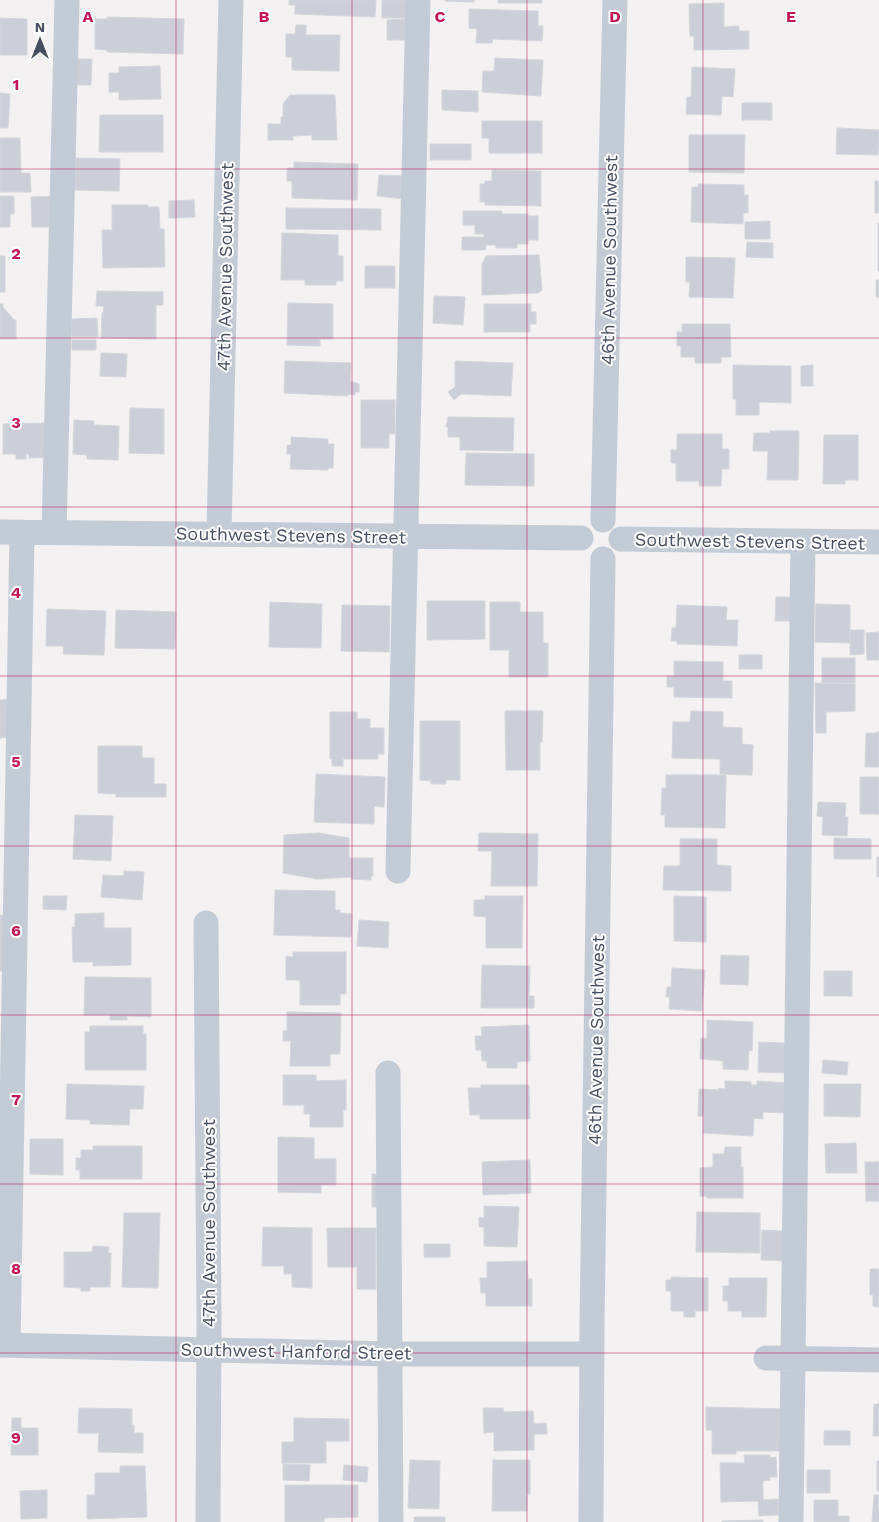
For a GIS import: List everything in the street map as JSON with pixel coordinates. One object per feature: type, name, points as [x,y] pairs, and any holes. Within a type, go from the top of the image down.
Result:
[{"type":"street","points":[[54,532],[67,0]]},
{"type":"street","name":"47th Avenue Southwest","points":[[218,533],[231,0]]},
{"type":"street","points":[[398,871],[418,0]]},
{"type":"street","name":"46th Avenue Southwest","points":[[602,520],[615,0]]},
{"type":"street","points":[[602,520],[611,522],[616,526],[620,539],[618,550],[608,558],[603,559],[595,558],[584,550],[582,538],[587,526],[592,522],[602,520]]},
{"type":"street","points":[[4,1345],[11,532]]},
{"type":"street","name":"Southwest Stevens Street","points":[[11,532],[582,538]]},
{"type":"street","name":"Southwest Stevens Street","points":[[620,539],[879,542]]},
{"type":"street","points":[[791,1522],[803,542]]},
{"type":"street","name":"46th Avenue Southwest","points":[[591,1522],[591,1354],[603,559]]},
{"type":"street","name":"47th Avenue Southwest","points":[[206,923],[209,1349],[208,1522]]},
{"type":"street","points":[[388,1072],[391,1522]]},
{"type":"street","name":"Southwest Hanford Street","points":[[4,1345],[391,1354],[591,1354]]},
{"type":"street","points":[[766,1358],[879,1360]]},
{"type":"building","points":[[289,0],[376,0],[375,17],[295,14],[295,5],[289,5]]},
{"type":"building","points":[[382,0],[406,0],[407,18],[382,18]]},
{"type":"building","points":[[474,0],[474,2],[445,1]]},
{"type":"building","points":[[498,0],[542,0],[542,3],[498,3]]},
{"type":"building","points":[[724,3],[724,27],[739,26],[739,31],[749,31],[749,49],[694,50],[694,36],[690,36],[689,4]]},
{"type":"building","points":[[469,9],[538,11],[538,26],[543,26],[542,41],[493,39],[492,43],[476,43],[477,29],[469,28]]},
{"type":"building","points":[[107,17],[184,19],[183,54],[107,52],[107,50],[95,49],[95,19],[107,19]]},
{"type":"building","points":[[0,18],[27,19],[27,55],[0,55]]},
{"type":"building","points":[[408,19],[408,40],[387,40],[387,20]]},
{"type":"building","points":[[296,25],[306,25],[306,35],[340,35],[339,71],[292,70],[292,57],[286,57],[286,34],[295,34]]},
{"type":"building","points":[[495,58],[543,60],[541,96],[482,92],[483,71],[494,71]]},
{"type":"building","points":[[77,59],[92,59],[91,85],[76,85]]},
{"type":"building","points":[[160,66],[161,99],[119,100],[119,92],[109,92],[109,73],[119,73],[119,67]]},
{"type":"building","points":[[692,67],[735,69],[733,97],[722,96],[721,115],[686,114],[687,97],[691,97]]},
{"type":"building","points":[[442,90],[478,91],[478,112],[442,110]]},
{"type":"building","points":[[0,93],[10,94],[8,128],[0,128]]},
{"type":"building","points":[[290,95],[335,95],[337,140],[312,140],[312,135],[293,136],[293,140],[268,140],[268,124],[281,124],[283,104]]},
{"type":"building","points":[[742,103],[772,103],[772,120],[742,120]]},
{"type":"building","points":[[100,115],[163,115],[163,152],[99,152]]},
{"type":"building","points":[[482,121],[542,121],[542,153],[489,153],[489,138],[482,138]]},
{"type":"building","points":[[837,128],[879,130],[878,155],[836,154]]},
{"type":"building","points":[[689,135],[745,135],[744,173],[689,172]]},
{"type":"building","points":[[0,138],[20,138],[21,173],[30,173],[31,192],[0,192]]},
{"type":"building","points":[[430,144],[471,144],[471,160],[430,160]]},
{"type":"building","points":[[76,158],[120,159],[119,191],[75,190]]},
{"type":"building","points":[[294,162],[358,164],[357,200],[292,198],[292,181],[287,181],[287,168],[294,168]]},
{"type":"building","points":[[492,170],[541,171],[541,206],[485,205],[485,202],[480,202],[480,184],[485,184],[485,181],[492,181]]},
{"type":"building","points":[[379,175],[406,176],[404,199],[377,196]]},
{"type":"building","points":[[875,181],[879,181],[879,213],[875,213]]},
{"type":"building","points":[[698,184],[744,185],[744,195],[748,195],[748,213],[743,213],[743,224],[691,222],[692,187],[698,187]]},
{"type":"building","points":[[0,196],[14,196],[14,214],[10,214],[10,227],[0,227]]},
{"type":"building","points":[[60,196],[60,227],[32,227],[31,197]]},
{"type":"building","points":[[194,200],[195,217],[169,218],[169,201]]},
{"type":"building","points":[[112,205],[148,205],[148,207],[159,207],[160,229],[164,229],[165,267],[103,268],[102,230],[112,230]]},
{"type":"building","points":[[286,208],[381,209],[381,230],[286,229]]},
{"type":"building","points":[[463,211],[502,211],[502,214],[538,216],[538,240],[528,240],[528,244],[517,244],[517,248],[496,248],[496,245],[486,245],[485,250],[462,250],[462,237],[484,237],[484,234],[475,234],[475,225],[463,225]]},
{"type":"building","points":[[770,221],[770,239],[745,239],[745,222]]},
{"type":"building","points":[[879,223],[879,271],[878,271]]},
{"type":"building","points":[[282,233],[338,235],[338,256],[343,256],[343,281],[336,281],[336,285],[305,285],[305,280],[281,280]]},
{"type":"building","points":[[747,242],[773,243],[773,258],[746,257]]},
{"type":"building","points":[[539,255],[542,290],[538,293],[482,295],[482,264],[486,256]]},
{"type":"building","points":[[0,256],[5,256],[5,292],[0,292]]},
{"type":"building","points":[[686,257],[735,258],[733,298],[689,297],[690,282],[686,282]]},
{"type":"building","points":[[365,266],[395,266],[395,288],[365,288]]},
{"type":"building","points":[[876,280],[879,280],[879,297],[876,297]]},
{"type":"building","points":[[97,291],[163,292],[163,305],[156,305],[156,339],[101,338],[104,306],[96,306]]},
{"type":"building","points":[[434,296],[465,297],[463,325],[433,323]]},
{"type":"building","points":[[288,303],[333,304],[333,339],[320,339],[320,346],[287,345]]},
{"type":"building","points":[[0,304],[3,304],[3,307],[16,320],[16,339],[0,339]]},
{"type":"building","points":[[484,304],[531,304],[531,312],[536,312],[536,324],[530,324],[530,332],[484,332]]},
{"type":"building","points":[[97,318],[98,337],[72,337],[71,319]]},
{"type":"building","points":[[682,324],[730,324],[731,357],[721,357],[721,363],[695,363],[695,357],[681,357],[681,346],[677,346],[677,332],[682,332]]},
{"type":"building","points":[[72,340],[96,340],[96,350],[72,350]]},
{"type":"building","points":[[101,353],[127,354],[126,377],[100,376]]},
{"type":"building","points":[[285,361],[351,363],[350,381],[359,384],[359,392],[355,392],[355,395],[348,394],[348,396],[284,393]]},
{"type":"building","points":[[455,361],[513,363],[511,396],[461,394],[454,400],[448,392],[455,387]]},
{"type":"building","points":[[733,365],[791,366],[791,403],[759,402],[759,415],[736,415],[736,399],[733,399]]},
{"type":"building","points":[[813,365],[813,386],[801,386],[801,366]]},
{"type":"building","points":[[361,400],[395,400],[395,434],[389,434],[389,448],[361,448]]},
{"type":"building","points":[[130,408],[164,409],[164,454],[129,453]]},
{"type":"building","points":[[448,417],[514,418],[513,451],[460,450],[460,437],[448,437],[448,427],[446,427]]},
{"type":"building","points":[[74,420],[94,421],[94,425],[119,426],[118,460],[87,459],[87,455],[73,454]]},
{"type":"building","points":[[47,423],[48,457],[29,458],[29,454],[26,454],[26,459],[16,459],[16,454],[3,454],[3,424]]},
{"type":"building","points":[[770,431],[799,431],[798,480],[767,480],[768,451],[753,451],[754,433],[770,433]]},
{"type":"building","points":[[677,434],[722,434],[722,449],[729,449],[729,469],[722,469],[721,486],[699,486],[699,481],[676,481],[676,463],[671,463],[671,450],[677,450]]},
{"type":"building","points":[[824,435],[858,435],[858,480],[845,480],[845,484],[823,484]]},
{"type":"building","points":[[291,437],[328,439],[328,444],[334,444],[333,468],[328,468],[328,470],[290,469],[291,454],[287,454],[287,445],[291,445]]},
{"type":"building","points":[[466,453],[534,454],[534,486],[465,485]]},
{"type":"building","points":[[776,597],[793,597],[792,621],[775,621]]},
{"type":"building","points":[[427,601],[485,601],[485,639],[427,640]]},
{"type":"building","points":[[270,602],[322,604],[321,648],[269,647]]},
{"type":"building","points":[[490,602],[520,602],[520,612],[543,612],[543,643],[548,643],[548,677],[509,677],[509,650],[490,650]]},
{"type":"building","points":[[816,604],[850,605],[850,643],[815,642]]},
{"type":"building","points":[[342,605],[390,606],[389,652],[341,651]]},
{"type":"building","points":[[677,605],[727,607],[726,620],[738,620],[737,646],[677,644],[677,641],[671,641],[672,628],[676,628]]},
{"type":"building","points":[[47,609],[106,611],[104,655],[63,654],[64,646],[46,646]]},
{"type":"building","points":[[116,610],[176,612],[175,649],[115,648]]},
{"type":"building","points":[[850,630],[864,630],[864,654],[850,655]]},
{"type":"building","points":[[879,632],[879,660],[867,660],[866,633]]},
{"type":"building","points":[[739,655],[762,655],[762,669],[739,669]]},
{"type":"building","points":[[822,658],[855,658],[855,683],[822,683]]},
{"type":"building","points":[[674,661],[723,662],[723,681],[732,681],[732,698],[674,697],[674,687],[667,687],[667,676],[674,676]]},
{"type":"building","points":[[815,683],[855,684],[855,711],[826,712],[826,733],[816,733]]},
{"type":"building","points":[[11,699],[12,737],[0,738],[0,700]]},
{"type":"building","points":[[505,711],[543,711],[540,770],[506,770]]},
{"type":"building","points":[[691,711],[723,712],[723,727],[742,728],[742,744],[753,745],[752,775],[720,774],[720,759],[672,758],[673,722],[690,722]]},
{"type":"building","points":[[330,712],[357,712],[357,719],[370,719],[370,728],[384,728],[384,754],[378,754],[378,759],[343,759],[343,766],[332,766],[332,759],[330,759]]},
{"type":"building","points":[[420,721],[460,721],[460,780],[446,780],[446,784],[431,784],[431,781],[420,780]]},
{"type":"building","points":[[879,731],[879,767],[865,767],[866,733],[876,733]]},
{"type":"building","points":[[98,746],[142,746],[142,758],[154,758],[154,784],[166,784],[166,797],[116,797],[116,794],[98,793]]},
{"type":"building","points":[[316,774],[385,777],[384,807],[374,806],[374,824],[314,822]]},
{"type":"building","points":[[666,775],[726,775],[725,828],[665,827],[665,815],[661,815],[662,788],[666,788]]},
{"type":"building","points":[[860,777],[879,777],[879,814],[860,814]]},
{"type":"building","points":[[818,802],[846,803],[845,817],[848,817],[847,836],[822,835],[823,817],[817,816]]},
{"type":"building","points":[[75,815],[113,816],[111,861],[73,859]]},
{"type":"building","points":[[319,833],[349,838],[349,858],[373,858],[373,876],[371,876],[371,880],[351,879],[351,877],[317,879],[283,873],[284,835]]},
{"type":"building","points":[[479,833],[538,834],[537,886],[491,886],[492,851],[478,851]]},
{"type":"building","points":[[834,838],[871,839],[871,859],[834,859]]},
{"type":"building","points":[[680,839],[717,839],[717,865],[731,866],[731,891],[663,890],[664,866],[680,866]]},
{"type":"building","points":[[877,857],[879,857],[879,877],[877,877]]},
{"type":"building","points":[[124,871],[144,872],[142,900],[101,897],[103,875],[124,876]]},
{"type":"building","points":[[275,890],[335,891],[335,910],[340,910],[340,913],[352,914],[351,937],[274,935]]},
{"type":"building","points":[[43,896],[67,896],[66,910],[43,909]]},
{"type":"building","points":[[485,896],[523,896],[522,948],[486,948],[486,917],[474,916],[474,900],[485,900]]},
{"type":"building","points":[[674,896],[706,897],[706,942],[674,941]]},
{"type":"building","points":[[104,913],[104,928],[131,928],[131,965],[93,966],[93,962],[73,962],[72,927],[75,927],[75,914]]},
{"type":"building","points":[[0,915],[11,915],[11,971],[0,971]]},
{"type":"building","points":[[359,920],[389,922],[388,948],[357,946]]},
{"type":"building","points":[[293,952],[346,952],[346,994],[340,994],[340,1005],[300,1005],[300,980],[286,980],[286,956],[293,957]]},
{"type":"building","points":[[721,955],[749,956],[748,985],[720,984]]},
{"type":"building","points":[[482,965],[530,966],[529,996],[534,996],[534,1008],[481,1008]]},
{"type":"building","points":[[672,968],[705,970],[702,1011],[669,1009],[670,997],[666,997],[667,987],[671,987]]},
{"type":"building","points":[[824,971],[852,971],[852,996],[824,996]]},
{"type":"building","points":[[85,977],[151,978],[151,1017],[127,1016],[127,1020],[110,1020],[110,1015],[84,1015]]},
{"type":"building","points":[[287,1012],[341,1013],[340,1054],[330,1054],[330,1066],[290,1066],[291,1041],[283,1041],[283,1031],[287,1031]]},
{"type":"building","points":[[707,1020],[753,1022],[752,1051],[749,1050],[748,1070],[723,1069],[723,1061],[700,1059],[701,1038],[707,1038]]},
{"type":"building","points":[[529,1025],[530,1061],[517,1062],[517,1068],[487,1068],[487,1061],[482,1061],[481,1050],[476,1050],[475,1036],[482,1036],[481,1027]]},
{"type":"building","points":[[90,1026],[143,1026],[143,1034],[146,1034],[146,1070],[85,1070],[85,1032],[90,1032]]},
{"type":"building","points":[[759,1042],[786,1043],[785,1073],[758,1072]]},
{"type":"building","points":[[823,1060],[848,1062],[847,1075],[822,1073]]},
{"type":"building","points":[[283,1075],[316,1075],[316,1081],[346,1080],[346,1110],[343,1110],[343,1127],[310,1127],[310,1114],[304,1114],[304,1105],[283,1105]]},
{"type":"building","points":[[725,1081],[751,1082],[751,1085],[757,1085],[757,1081],[789,1083],[788,1113],[763,1112],[763,1119],[754,1118],[753,1136],[703,1133],[704,1116],[698,1116],[699,1089],[725,1089]]},
{"type":"building","points":[[67,1084],[144,1086],[143,1109],[130,1109],[129,1125],[90,1124],[90,1120],[66,1119]]},
{"type":"building","points":[[824,1084],[861,1084],[860,1117],[824,1116]]},
{"type":"building","points":[[481,1085],[529,1085],[530,1119],[480,1119],[480,1115],[470,1115],[468,1088],[481,1088]]},
{"type":"building","points":[[278,1137],[314,1138],[314,1159],[336,1159],[336,1185],[321,1185],[321,1193],[278,1192]]},
{"type":"building","points":[[30,1139],[63,1139],[63,1175],[30,1174]]},
{"type":"building","points":[[856,1143],[857,1173],[826,1173],[825,1144]]},
{"type":"building","points":[[93,1146],[142,1146],[142,1179],[80,1179],[80,1170],[76,1170],[76,1158],[81,1158],[81,1150],[93,1150]]},
{"type":"building","points":[[725,1147],[741,1147],[743,1198],[707,1198],[707,1196],[700,1196],[700,1168],[713,1167],[713,1154],[724,1154]]},
{"type":"building","points":[[530,1160],[531,1193],[483,1195],[482,1162]]},
{"type":"building","points":[[865,1162],[879,1162],[879,1201],[866,1201]]},
{"type":"building","points":[[372,1174],[385,1174],[385,1207],[372,1207]]},
{"type":"building","points":[[484,1206],[519,1207],[517,1247],[484,1246],[484,1227],[479,1227],[479,1217],[484,1218]]},
{"type":"building","points":[[697,1212],[760,1213],[760,1253],[696,1252]]},
{"type":"building","points":[[124,1213],[160,1213],[158,1288],[122,1287]]},
{"type":"building","points":[[263,1227],[312,1228],[312,1288],[292,1287],[292,1274],[284,1274],[284,1266],[262,1266]]},
{"type":"building","points":[[327,1228],[376,1228],[376,1289],[357,1289],[357,1267],[328,1267]]},
{"type":"building","points":[[762,1230],[785,1231],[784,1261],[761,1260]]},
{"type":"building","points":[[424,1244],[450,1244],[450,1257],[424,1257]]},
{"type":"building","points":[[93,1246],[109,1247],[108,1253],[111,1253],[110,1287],[90,1287],[90,1291],[81,1291],[81,1288],[64,1287],[64,1252],[92,1252]]},
{"type":"building","points":[[527,1261],[528,1279],[532,1279],[532,1306],[486,1306],[486,1293],[481,1293],[480,1278],[487,1278],[487,1262]]},
{"type":"building","points":[[870,1269],[879,1269],[879,1307],[873,1306],[873,1295],[870,1295]]},
{"type":"building","points":[[671,1277],[708,1278],[708,1311],[695,1311],[695,1317],[684,1317],[684,1311],[671,1311],[671,1291],[666,1291],[666,1280],[671,1280]]},
{"type":"building","points":[[729,1278],[767,1278],[766,1317],[742,1317],[742,1311],[728,1311],[728,1301],[723,1301],[723,1286],[729,1286]]},
{"type":"building","points":[[874,1404],[879,1404],[879,1436],[873,1436]]},
{"type":"building","points":[[706,1407],[783,1409],[783,1451],[736,1451],[736,1454],[712,1454],[712,1430],[706,1430]]},
{"type":"building","points":[[79,1408],[132,1409],[134,1433],[143,1433],[143,1453],[98,1452],[99,1433],[78,1433]]},
{"type":"building","points":[[483,1408],[503,1408],[504,1412],[533,1411],[534,1424],[546,1423],[547,1434],[534,1434],[534,1450],[494,1451],[494,1432],[484,1433]]},
{"type":"building","points":[[12,1418],[21,1418],[21,1428],[38,1428],[38,1455],[11,1455]]},
{"type":"building","points":[[294,1418],[349,1419],[349,1441],[326,1441],[326,1463],[282,1463],[282,1442],[294,1442]]},
{"type":"building","points":[[824,1431],[850,1431],[850,1445],[824,1445]]},
{"type":"building","points":[[744,1455],[770,1455],[770,1458],[776,1457],[777,1477],[770,1477],[770,1480],[763,1481],[763,1500],[778,1499],[779,1515],[759,1516],[758,1501],[721,1502],[720,1463],[745,1463]]},
{"type":"building","points":[[410,1460],[440,1461],[439,1509],[408,1508]]},
{"type":"building","points":[[493,1460],[530,1460],[530,1494],[527,1494],[527,1511],[492,1511]]},
{"type":"building","points":[[877,1461],[879,1461],[879,1491],[877,1491]]},
{"type":"building","points":[[283,1464],[310,1465],[309,1481],[283,1480]]},
{"type":"building","points":[[344,1465],[368,1467],[367,1482],[343,1480]]},
{"type":"building","points":[[120,1466],[145,1466],[147,1517],[87,1519],[87,1495],[95,1495],[95,1473],[120,1473]]},
{"type":"building","points":[[807,1470],[830,1470],[830,1493],[807,1493]]},
{"type":"building","points":[[285,1485],[358,1485],[358,1517],[324,1518],[324,1522],[285,1522]]},
{"type":"building","points":[[47,1490],[47,1518],[21,1519],[20,1491]]},
{"type":"building","points":[[874,1495],[879,1495],[879,1522],[872,1522]]},
{"type":"building","points":[[814,1500],[838,1500],[838,1516],[849,1516],[849,1522],[814,1522]]},
{"type":"building","points":[[414,1517],[445,1517],[445,1522],[414,1522]]},
{"type":"building","points":[[763,1520],[763,1522],[722,1522],[722,1521]]}]
